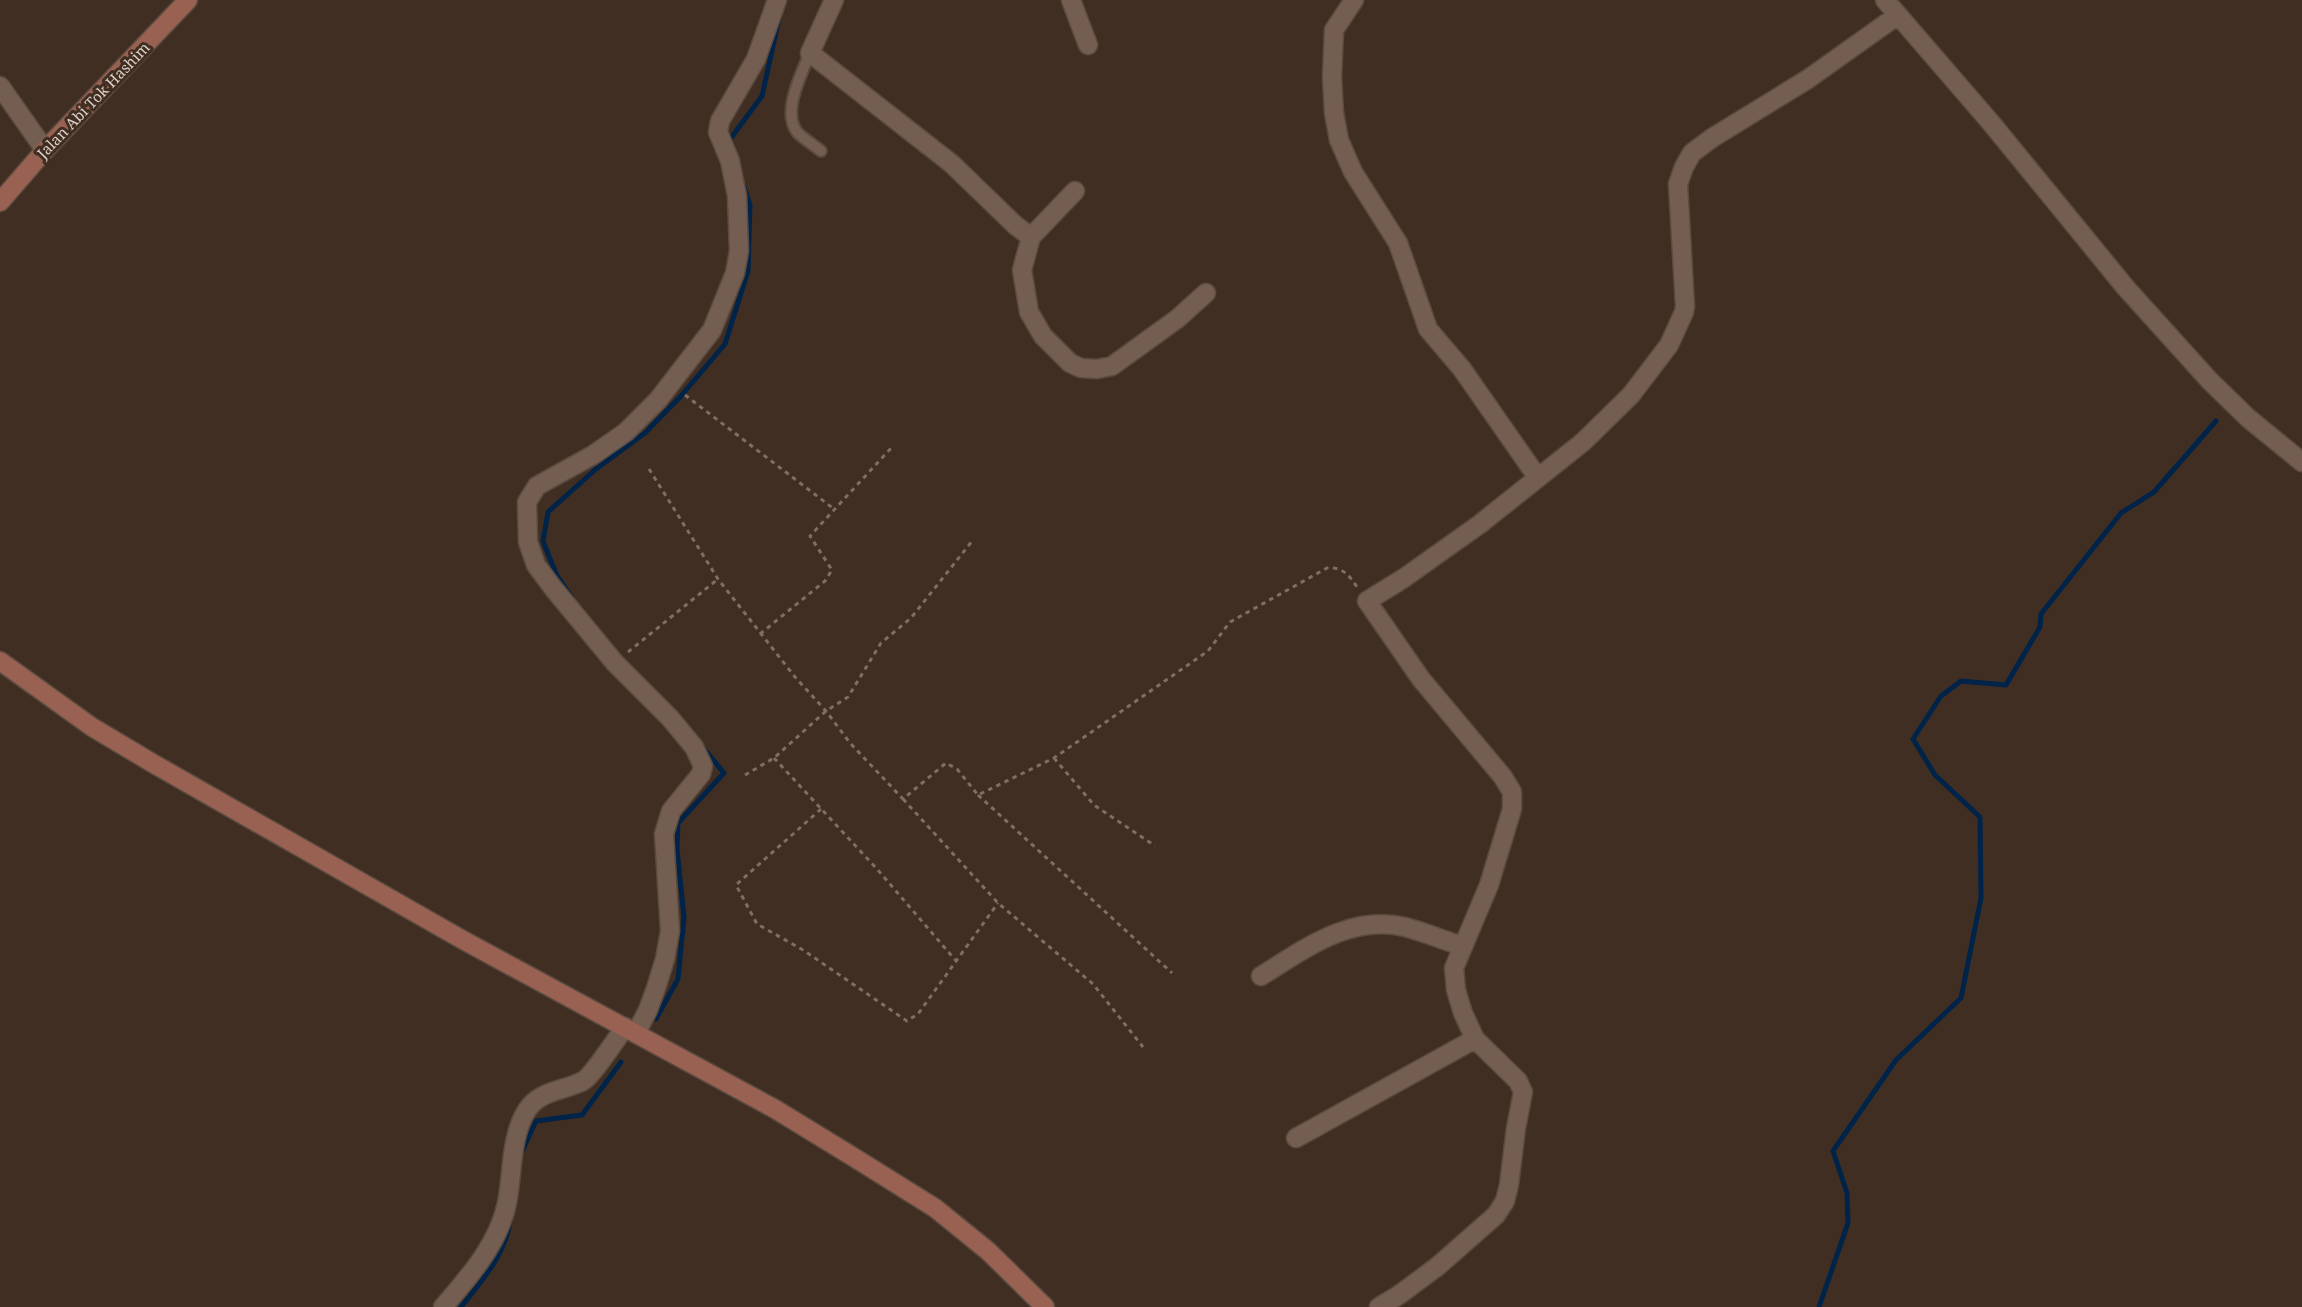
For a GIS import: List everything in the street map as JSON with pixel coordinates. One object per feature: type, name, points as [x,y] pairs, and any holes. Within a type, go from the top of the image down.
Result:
[{"type":"street","name":"Jalan Abi Tok Hashim","points":[[0,202],[45,150],[188,0]]},
{"type":"street","points":[[443,1307],[472,1272],[497,1233],[507,1203],[510,1169],[520,1127],[528,1109],[541,1095],[585,1080],[648,1010],[665,959],[670,931],[669,897],[663,855],[664,834],[671,812],[701,774],[703,766],[694,747],[676,725],[615,663],[536,565],[528,542],[527,502],[537,486],[626,432],[658,400],[712,330],[735,273],[739,251],[737,196],[730,161],[718,132],[720,121],[756,59],[777,0]]},
{"type":"street","points":[[834,0],[810,53],[952,164],[1015,225],[1031,237]]},
{"type":"street","points":[[1071,0],[1088,45]]},
{"type":"street","points":[[1354,0],[1334,30],[1332,77],[1334,113],[1339,140],[1353,172],[1398,243],[1428,329],[1462,369],[1538,478]]},
{"type":"street","points":[[1885,0],[1992,123],[2126,288],[2210,381],[2248,418],[2302,462]]},
{"type":"street","points":[[1379,1307],[1438,1266],[1496,1215],[1505,1201],[1509,1185],[1523,1092],[1518,1081],[1475,1039],[1456,990],[1454,968],[1489,885],[1512,809],[1512,792],[1503,777],[1421,679],[1367,601],[1404,578],[1480,524],[1583,442],[1631,395],[1669,345],[1685,306],[1678,184],[1684,166],[1692,153],[1712,138],[1808,79],[1898,15]]},
{"type":"street","points":[[0,86],[45,150]]},
{"type":"street","points":[[1075,191],[1031,237],[1022,270],[1029,312],[1043,336],[1070,363],[1081,368],[1096,369],[1112,366],[1177,319],[1206,293]]},
{"type":"street","points":[[0,661],[92,727],[154,764],[463,940],[774,1109],[935,1208],[987,1251],[1045,1307]]},
{"type":"street","points":[[1261,976],[1330,935],[1371,924],[1404,927],[1462,946]]},
{"type":"street","points":[[1296,1138],[1475,1039]]},
{"type":"lane","points":[[810,53],[799,81],[790,116],[797,132],[821,151]]},
{"type":"path","points":[[690,399],[834,509]]},
{"type":"path","points":[[760,634],[825,581],[832,570],[810,536],[893,446]]},
{"type":"path","points":[[649,469],[718,579],[850,743],[998,903],[1093,984],[1143,1047]]},
{"type":"path","points":[[745,775],[774,758],[826,711],[848,697],[881,643],[911,618],[973,540]]},
{"type":"path","points":[[978,795],[1054,758],[1208,651],[1230,622],[1327,568],[1338,567],[1347,573],[1367,601]]},
{"type":"path","points":[[624,656],[718,579]]},
{"type":"path","points":[[774,758],[877,869],[957,962]]},
{"type":"path","points":[[1054,758],[1094,805],[1155,846]]},
{"type":"path","points":[[903,799],[946,763],[957,768],[978,795],[1172,973]]},
{"type":"path","points":[[821,809],[736,885],[758,924],[803,950],[908,1022],[918,1014],[998,903]]},
{"type":"waterway","points":[[729,144],[728,142],[762,96],[779,19]]},
{"type":"waterway","points":[[572,598],[557,576],[543,541],[548,512],[596,469],[645,433],[681,396],[725,344],[748,271],[750,205],[743,184]]},
{"type":"waterway","points":[[1819,1307],[1848,1223],[1847,1193],[1833,1151],[1896,1060],[1961,998],[1981,898],[1980,817],[1935,775],[1913,739],[1941,696],[1961,681],[2006,685],[2040,627],[2041,614],[2121,513],[2154,492],[2216,421]]},
{"type":"waterway","points":[[656,1019],[678,979],[684,917],[677,849],[678,823],[724,773],[701,745]]},
{"type":"waterway","points":[[520,1156],[536,1121],[582,1115],[621,1062]]},
{"type":"waterway","points":[[461,1307],[498,1257],[510,1222]]}]
